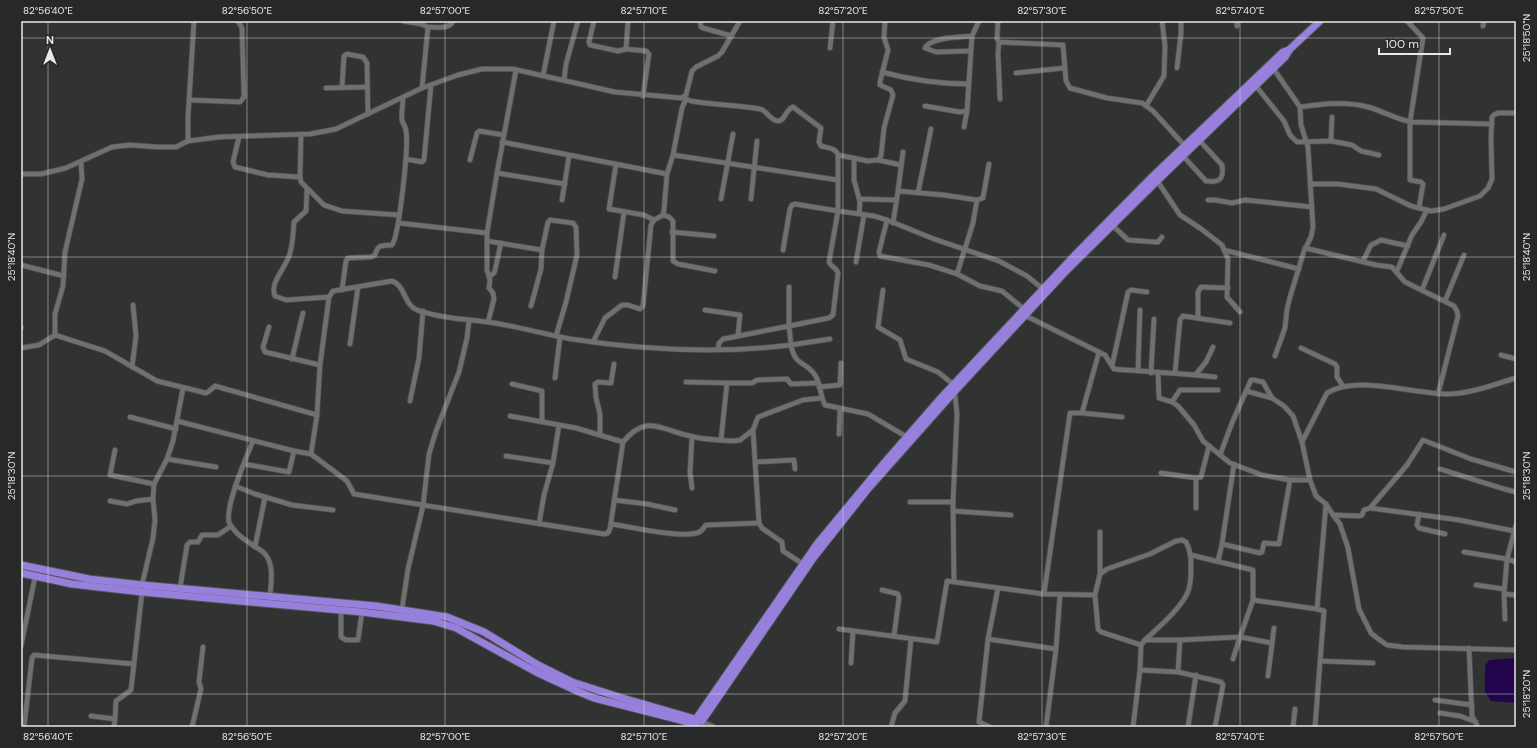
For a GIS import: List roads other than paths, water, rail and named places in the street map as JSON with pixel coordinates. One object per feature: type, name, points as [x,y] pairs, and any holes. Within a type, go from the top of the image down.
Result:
[{"type":"highway","points":[[1156,178],[1183,156],[1256,86],[1285,57],[1290,49],[1319,21]]},
{"type":"highway","points":[[701,722],[802,564],[839,516],[907,437],[993,346],[1042,289],[1156,178],[1185,146],[1283,52],[1290,49]]},
{"type":"highway","points":[[1023,312],[1065,272],[1110,223]]},
{"type":"highway","points":[[701,722],[827,538],[954,388]]},
{"type":"highway","points":[[21,565],[142,589],[180,588],[270,596],[402,609],[447,617],[484,632],[538,665],[572,682],[619,698],[701,722]]},
{"type":"highway","points":[[21,573],[72,584],[142,589],[433,621],[456,628],[538,673],[577,692],[594,698],[701,722]]},
{"type":"street","points":[[188,142],[194,21]]},
{"type":"street","points":[[190,100],[240,102],[243,100],[242,28],[239,21]]},
{"type":"street","points":[[403,21],[421,24],[428,27],[447,27],[451,26],[453,21]]},
{"type":"street","points":[[543,76],[554,21]]},
{"type":"street","points":[[564,80],[566,64],[578,21]]},
{"type":"street","points":[[594,21],[589,42],[590,45],[618,51],[626,49],[646,51],[649,54],[643,96]]},
{"type":"street","points":[[626,49],[628,21]]},
{"type":"street","points":[[700,21],[701,27],[703,28],[732,36]]},
{"type":"street","points":[[663,216],[667,174],[673,155],[682,108],[692,71],[696,67],[718,56],[722,52],[740,21]]},
{"type":"street","points":[[830,48],[833,21]]},
{"type":"street","points":[[878,160],[881,156],[884,128],[893,95],[891,90],[880,85],[888,50],[884,37],[884,21]]},
{"type":"street","points":[[964,127],[967,111],[972,36],[979,21]]},
{"type":"street","points":[[998,21],[997,39],[999,42],[1000,99]]},
{"type":"street","points":[[1146,106],[1164,76],[1165,46],[1162,21]]},
{"type":"street","points":[[1176,68],[1181,33],[1181,21]]},
{"type":"street","points":[[1406,21],[1423,38],[1410,122],[1409,178],[1410,180],[1421,182],[1423,184],[1419,208]]},
{"type":"street","points":[[422,88],[428,27]]},
{"type":"street","points":[[970,51],[936,52],[925,48],[928,44],[946,38],[972,36]]},
{"type":"street","points":[[999,42],[1061,44],[1065,48],[1064,68],[1067,85],[1070,88],[1111,99],[1137,102],[1146,106],[1153,111],[1185,146]]},
{"type":"street","points":[[342,87],[344,56],[347,54],[363,57],[366,60],[368,114]]},
{"type":"street","points":[[1016,73],[1064,68]]},
{"type":"street","points":[[1273,68],[1300,107],[1300,125],[1307,142],[1308,150],[1313,233],[1305,248],[1287,309],[1285,328],[1275,356]]},
{"type":"street","points":[[21,174],[41,174],[60,170],[112,147],[130,145],[176,147],[188,142],[239,136],[301,134],[336,129],[422,88],[458,75],[482,69],[516,70],[615,92],[643,96],[685,98],[691,101],[707,104],[763,110],[774,120],[778,121],[782,120],[790,107],[792,107],[821,128],[819,144],[835,150],[838,155],[838,211],[829,262],[830,265],[838,271],[833,315],[829,318],[738,335],[720,340],[718,349]]},
{"type":"street","points":[[488,322],[494,299],[493,293],[489,288],[489,277],[487,270],[487,233],[496,173],[516,70]]},
{"type":"street","points":[[882,72],[904,78],[938,83],[969,84]]},
{"type":"street","points":[[406,159],[419,162],[424,160],[432,85]]},
{"type":"street","points":[[1256,86],[1284,121],[1291,137],[1297,142],[1331,141],[1352,145],[1361,151],[1379,155]]},
{"type":"street","points":[[326,88],[367,87]]},
{"type":"street","points":[[342,290],[346,261],[348,258],[371,257],[375,255],[379,246],[392,245],[394,242],[399,223],[406,159],[406,131],[402,120],[403,98]]},
{"type":"street","points":[[1300,107],[1334,103],[1350,103],[1369,107],[1410,122],[1492,124]]},
{"type":"street","points":[[925,106],[960,112],[967,111]]},
{"type":"street","points":[[1310,184],[1338,184],[1376,189],[1411,206],[1427,210],[1444,209],[1480,196],[1488,188],[1492,179],[1492,117],[1496,114],[1516,113]]},
{"type":"street","points":[[1331,141],[1332,117]]},
{"type":"street","points":[[918,193],[931,129]]},
{"type":"street","points":[[470,160],[477,133],[479,131],[504,135]]},
{"type":"street","points":[[301,134],[301,182],[324,206],[336,210],[399,215]]},
{"type":"street","points":[[721,199],[733,134]]},
{"type":"street","points":[[239,136],[233,162],[235,167],[268,175],[300,177]]},
{"type":"street","points":[[1183,156],[1206,181],[1216,181],[1221,179],[1222,165],[1199,140]]},
{"type":"street","points":[[751,199],[757,141]]},
{"type":"street","points":[[502,142],[667,174]]},
{"type":"street","points":[[893,223],[903,152]]},
{"type":"street","points":[[673,155],[838,180]]},
{"type":"street","points":[[838,155],[872,162],[878,160],[901,165]]},
{"type":"street","points":[[562,200],[569,156]]},
{"type":"street","points":[[854,158],[854,180],[860,199],[861,214],[856,262]]},
{"type":"street","points":[[55,335],[55,314],[63,286],[65,252],[82,179],[81,162]]},
{"type":"street","points":[[616,164],[609,209],[644,215],[654,220]]},
{"type":"street","points":[[898,191],[980,200],[983,198],[989,164]]},
{"type":"street","points":[[496,173],[565,184]]},
{"type":"street","points":[[1156,178],[1180,215],[1222,245],[1228,259],[1227,297],[1240,312]]},
{"type":"street","points":[[307,189],[306,211],[294,222],[290,253],[274,285],[274,294],[275,296],[286,300],[329,297]]},
{"type":"street","points":[[860,199],[896,200]]},
{"type":"street","points":[[957,274],[973,223],[977,200]]},
{"type":"street","points":[[1208,200],[1219,200],[1232,203],[1245,200],[1312,207]]},
{"type":"street","points":[[783,250],[790,209],[792,205],[795,204],[861,214],[886,220],[999,261],[1027,276],[1042,289]]},
{"type":"street","points":[[1397,271],[1412,235],[1427,210]]},
{"type":"street","points":[[615,277],[624,212]]},
{"type":"street","points":[[592,342],[605,318],[622,306],[628,305],[640,309],[644,306],[651,230],[654,220],[663,216],[672,219],[672,262],[715,271]]},
{"type":"street","points":[[531,306],[540,269],[542,250],[548,222],[550,220],[575,224],[577,255],[558,336],[555,378]]},
{"type":"street","points":[[886,220],[879,252],[880,256],[929,265],[957,274],[976,285],[1002,291],[1023,312],[1105,355],[1114,369],[1151,373],[1196,374],[1215,377]]},
{"type":"street","points":[[399,223],[487,233]]},
{"type":"street","points":[[1110,223],[1123,236],[1131,240],[1157,242],[1162,237]]},
{"type":"street","points":[[672,232],[714,236]]},
{"type":"street","points":[[1422,290],[1444,235]]},
{"type":"street","points":[[1363,261],[1371,245],[1381,240],[1408,246]]},
{"type":"street","points":[[487,241],[542,250]]},
{"type":"street","points":[[489,277],[495,270],[500,243]]},
{"type":"street","points":[[1305,248],[1376,265],[1389,266],[1397,271],[1402,280],[1454,306],[1458,313],[1438,394]]},
{"type":"street","points":[[1224,250],[1299,268]]},
{"type":"street","points":[[1445,301],[1464,255]]},
{"type":"street","points":[[21,265],[64,276]]},
{"type":"street","points":[[311,454],[317,416],[320,365],[329,297],[333,291],[386,281],[396,282],[413,308],[448,318],[488,322],[592,342],[653,349],[718,349],[791,345],[830,339]]},
{"type":"street","points":[[350,344],[358,287]]},
{"type":"street","points":[[789,287],[789,326],[794,358],[815,374],[825,405],[868,414],[907,437]]},
{"type":"street","points":[[1198,318],[1198,292],[1201,287],[1228,288]]},
{"type":"street","points":[[883,290],[878,327],[900,340],[906,358],[938,372],[954,388],[957,414],[953,502],[954,582]]},
{"type":"street","points":[[1112,366],[1128,292],[1131,290],[1147,292]]},
{"type":"street","points":[[132,367],[136,336],[133,306]]},
{"type":"street","points":[[705,310],[740,315],[738,335]]},
{"type":"street","points":[[1138,371],[1140,310]]},
{"type":"street","points":[[410,401],[419,358],[423,311]]},
{"type":"street","points":[[292,359],[303,313]]},
{"type":"street","points":[[1175,373],[1180,320],[1183,316],[1230,323]]},
{"type":"street","points":[[1151,373],[1154,319]]},
{"type":"street","points":[[402,609],[408,569],[423,506],[429,454],[436,431],[459,372],[470,321]]},
{"type":"street","points":[[269,327],[263,350],[265,352],[320,365]]},
{"type":"street","points":[[21,348],[39,345],[55,335],[105,351],[157,381],[206,392],[215,386],[317,416]]},
{"type":"street","points":[[1196,374],[1206,362],[1212,347]]},
{"type":"street","points":[[1301,348],[1335,364],[1338,367],[1337,377],[1342,386]]},
{"type":"street","points":[[1082,413],[1099,352]]},
{"type":"street","points":[[1501,355],[1516,359]]},
{"type":"street","points":[[686,382],[727,384],[752,383],[758,380],[787,379],[791,384],[840,385],[841,363]]},
{"type":"street","points":[[600,435],[600,414],[596,398],[595,384],[598,382],[611,382],[614,364]]},
{"type":"street","points":[[1158,372],[1159,398],[1172,402],[1178,406],[1194,426],[1203,441],[1234,464],[1262,474],[1290,480],[1310,480]]},
{"type":"street","points":[[1302,442],[1327,393],[1334,388],[1342,386],[1370,386],[1438,394],[1468,391],[1516,378]]},
{"type":"street","points":[[1220,454],[1251,380],[1265,384],[1272,398]]},
{"type":"street","points":[[512,384],[542,391],[542,422]]},
{"type":"street","points":[[721,440],[727,384]]},
{"type":"street","points":[[114,727],[116,701],[129,693],[132,687],[142,589],[154,532],[154,484],[167,459],[173,441],[183,388]]},
{"type":"street","points":[[1172,402],[1180,390],[1218,390]]},
{"type":"street","points":[[1246,391],[1272,398],[1284,406],[1293,416],[1302,442],[1310,480],[1316,496],[1326,504],[1340,524],[1348,548],[1359,609],[1371,632],[1377,638],[1387,645],[1403,647],[1516,650]]},
{"type":"street","points":[[802,564],[783,551],[782,542],[762,528],[759,523],[753,430],[758,417],[803,400],[822,398]]},
{"type":"street","points":[[839,434],[840,409]]},
{"type":"street","points":[[1044,594],[1070,413],[1122,417]]},
{"type":"street","points":[[510,416],[576,428],[623,442]]},
{"type":"street","points":[[130,417],[176,429]]},
{"type":"street","points":[[177,421],[253,441],[311,454],[347,481],[354,494],[604,534],[608,533],[611,524],[623,442],[633,430],[646,426],[653,426],[666,428],[692,437],[721,440],[740,440],[753,430]]},
{"type":"street","points":[[539,524],[544,494],[553,463],[559,425]]},
{"type":"street","points":[[692,437],[690,472],[692,488]]},
{"type":"street","points":[[1370,508],[1407,466],[1423,440],[1471,459],[1516,472]]},
{"type":"street","points":[[253,441],[235,486],[229,518],[231,526],[240,537],[265,553],[270,561],[272,577],[270,596]]},
{"type":"street","points":[[1161,473],[1198,478],[1202,475],[1209,446]]},
{"type":"street","points":[[115,450],[110,475],[154,484]]},
{"type":"street","points":[[244,464],[289,472],[294,451]]},
{"type":"street","points":[[506,456],[553,463]]},
{"type":"street","points":[[167,459],[216,467]]},
{"type":"street","points":[[756,462],[794,460],[795,469]]},
{"type":"street","points":[[1218,561],[1234,464]]},
{"type":"street","points":[[1440,469],[1504,490],[1516,492]]},
{"type":"street","points":[[1196,478],[1196,508]]},
{"type":"street","points":[[1222,544],[1261,553],[1264,543],[1279,544],[1290,480]]},
{"type":"street","points":[[235,486],[265,497],[292,504],[333,510]]},
{"type":"street","points":[[254,547],[265,497]]},
{"type":"street","points":[[110,501],[127,504],[136,501],[153,499]]},
{"type":"street","points":[[614,500],[647,504],[676,510]]},
{"type":"street","points":[[910,502],[953,502]]},
{"type":"street","points":[[1317,609],[1326,504]]},
{"type":"street","points":[[1333,515],[1359,516],[1362,515],[1364,510],[1370,508],[1459,520],[1514,531]]},
{"type":"street","points":[[953,511],[1011,515]]},
{"type":"street","points":[[1419,514],[1417,525],[1419,528],[1445,534]]},
{"type":"street","points":[[611,524],[676,533],[697,534],[708,524],[759,523]]},
{"type":"street","points":[[1505,619],[1504,589],[1507,559],[1516,525]]},
{"type":"street","points":[[180,588],[187,545],[190,542],[198,542],[202,535],[220,534],[231,526]]},
{"type":"street","points":[[1100,532],[1100,574],[1095,595],[1098,629],[1101,632],[1140,645]]},
{"type":"street","points":[[1100,574],[1107,569],[1150,554],[1179,540],[1186,542],[1191,555],[1191,579],[1188,594],[1140,645],[1140,670],[1132,727]]},
{"type":"street","points":[[1464,552],[1507,559],[1516,562]]},
{"type":"street","points":[[1191,555],[1253,570],[1253,600],[1233,659]]},
{"type":"street","points":[[21,646],[23,617],[35,577]]},
{"type":"street","points":[[839,629],[937,642],[947,581],[1044,594],[1095,595]]},
{"type":"street","points":[[1476,585],[1504,589]]},
{"type":"street","points":[[990,727],[979,722],[988,639],[998,588]]},
{"type":"street","points":[[882,590],[899,595],[894,636]]},
{"type":"street","points":[[1504,594],[1516,595]]},
{"type":"street","points":[[1046,727],[1056,649],[1060,595]]},
{"type":"street","points":[[1253,600],[1324,611],[1315,727]]},
{"type":"street","points":[[341,610],[341,637],[346,640],[358,640],[362,612]]},
{"type":"street","points":[[1268,676],[1274,628]]},
{"type":"street","points":[[851,663],[854,631]]},
{"type":"street","points":[[1145,640],[1240,637],[1272,644]]},
{"type":"street","points":[[891,727],[895,713],[905,701],[911,639]]},
{"type":"street","points":[[988,639],[1056,649]]},
{"type":"street","points":[[1178,672],[1180,640]]},
{"type":"street","points":[[192,727],[201,689],[199,682],[202,648]]},
{"type":"street","points":[[1469,648],[1472,716],[1477,725]]},
{"type":"street","points":[[24,727],[32,658],[34,655],[134,664]]},
{"type":"street","points":[[1320,661],[1373,663]]},
{"type":"street","points":[[1140,670],[1178,672],[1222,683],[1215,727]]},
{"type":"street","points":[[1188,727],[1196,676]]},
{"type":"street","points":[[1435,700],[1472,705]]},
{"type":"street","points":[[1293,727],[1295,709]]},
{"type":"street","points":[[1440,713],[1460,716],[1477,725]]},
{"type":"street","points":[[90,716],[115,719]]},
{"type":"street","points":[[701,722],[712,727]]}]
